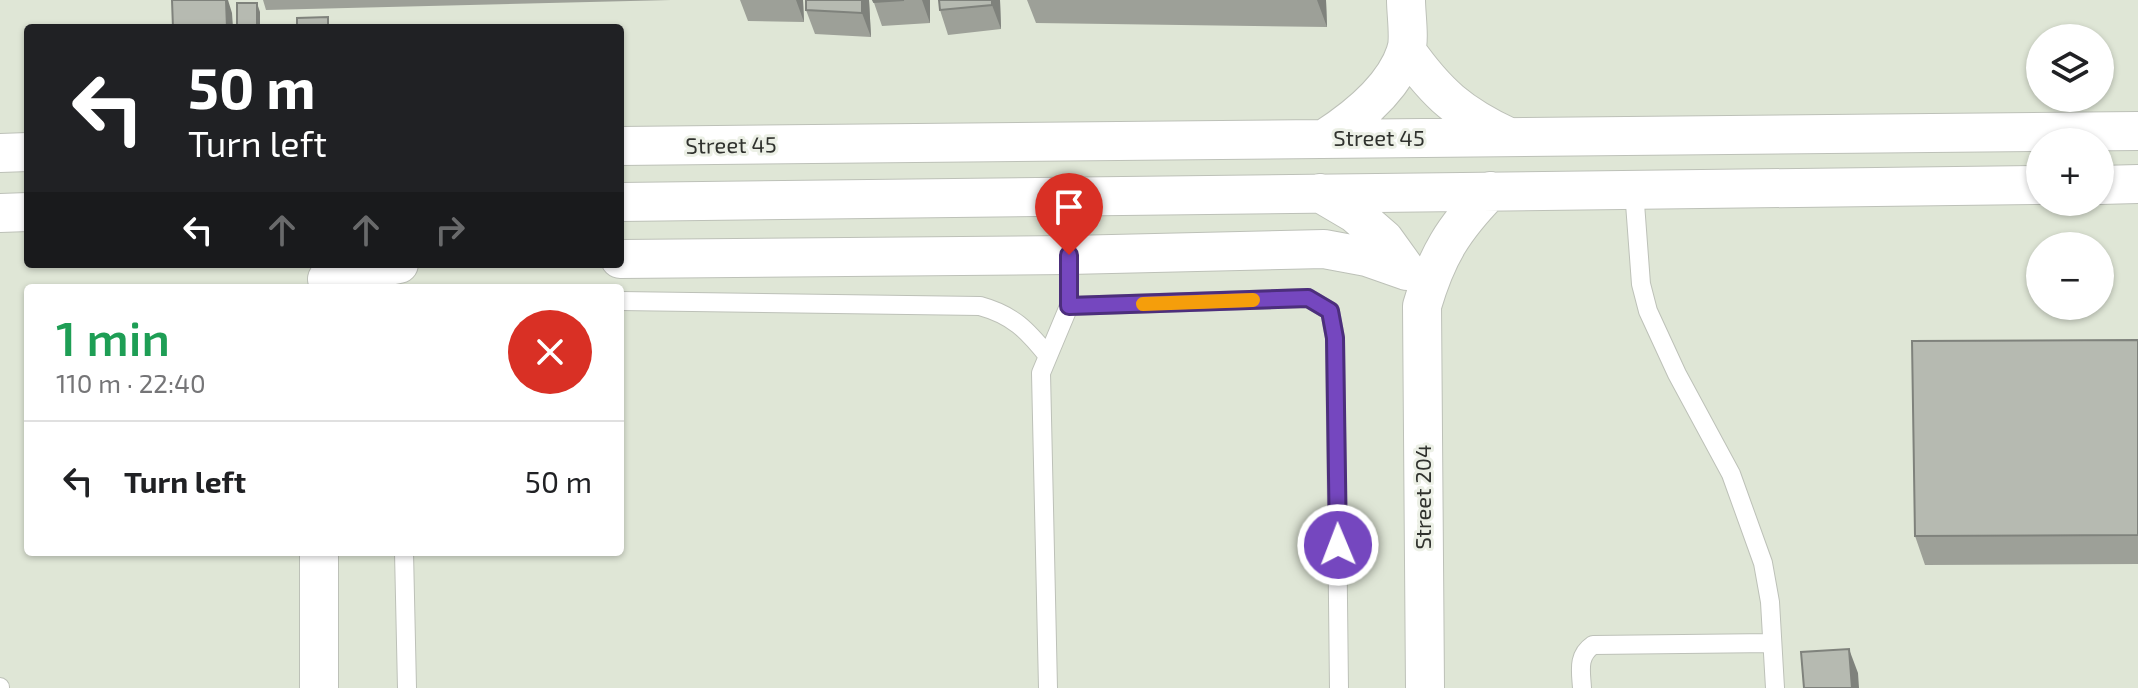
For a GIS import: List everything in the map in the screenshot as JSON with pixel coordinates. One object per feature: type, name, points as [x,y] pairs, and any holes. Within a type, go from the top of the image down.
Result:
[{"type":"street","points":[[1324,139],[1350,122],[1392,77],[1406,50],[1406,0]]},
{"type":"street","points":[[1406,50],[1426,78],[1451,103],[1480,123],[1512,138]]},
{"type":"street","name":"Street 45","points":[[624,146],[2138,131]]},
{"type":"street","points":[[0,153],[24,152]]},
{"type":"street","points":[[2114,185],[2138,184]]},
{"type":"street","points":[[624,202],[2026,185]]},
{"type":"street","name":"Street 204","points":[[1425,688],[1422,306],[1446,243],[1466,215],[1490,191]]},
{"type":"street","name":"Street 204","points":[[1320,193],[1354,213],[1384,239],[1407,271],[1422,306]]},
{"type":"street","points":[[0,213],[24,212]]},
{"type":"street","points":[[624,259],[1324,249],[1367,257],[1407,271]]},
{"type":"street","points":[[319,277],[374,268]]},
{"type":"street","points":[[319,556],[319,688]]},
{"type":"lane","points":[[1634,190],[1641,284],[1648,311],[1677,374],[1731,474],[1763,563],[1770,602],[1775,688]]},
{"type":"lane","points":[[1048,688],[1041,373],[1069,306],[1069,255]]},
{"type":"lane","points":[[1069,306],[1308,298],[1330,311],[1335,338],[1339,688]]},
{"type":"lane","points":[[624,301],[980,306],[1000,311],[1018,323],[1048,356]]},
{"type":"lane","points":[[404,556],[407,688]]},
{"type":"lane","points":[[1582,688],[1581,658],[1593,645],[1772,643]]},
{"type":"shaded area","points":[[0,0],[2138,0],[2138,688],[0,688]]},
{"type":"building","points":[[172,0],[226,0],[227,24],[173,24]]},
{"type":"building","points":[[806,0],[862,0],[862,13],[806,10]]},
{"type":"building","points":[[939,0],[992,0],[992,5],[940,10]]},
{"type":"building","points":[[237,3],[257,3],[257,24],[237,24]]},
{"type":"building","points":[[328,17],[328,24],[297,24],[297,18]]},
{"type":"building","points":[[2138,340],[2138,535],[1915,536],[1912,341]]},
{"type":"building","points":[[1849,649],[1852,688],[1804,688],[1801,652]]},
{"type":"slow traffic","points":[[1143,304],[1253,300]]},
{"type":"route","points":[[1069,255],[1069,306],[1308,298],[1330,311],[1335,338],[1338,545]]}]
